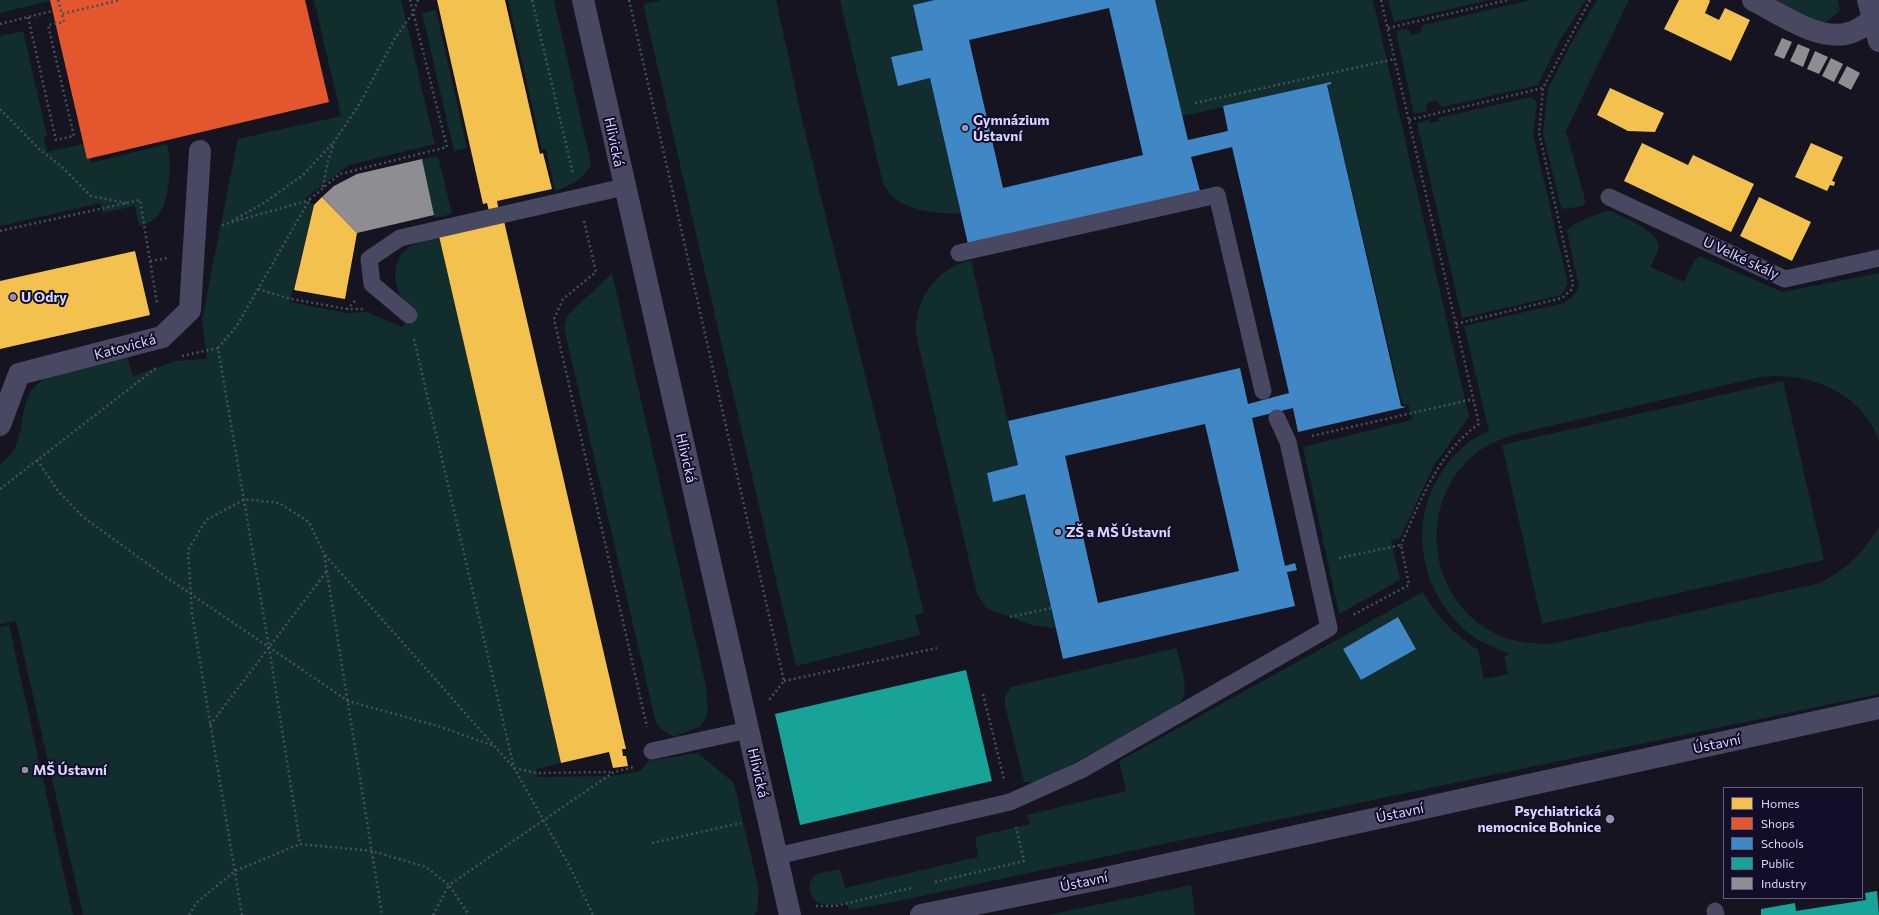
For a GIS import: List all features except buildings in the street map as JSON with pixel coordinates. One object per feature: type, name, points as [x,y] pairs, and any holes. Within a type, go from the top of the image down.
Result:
[{"type":"street","name":"Hlivická","points":[[583,0],[624,187],[790,915]]},
{"type":"street","points":[[1753,0],[1816,32],[1836,36],[1853,32],[1874,12]]},
{"type":"street","points":[[1874,12],[1879,41]]},
{"type":"street","name":"Katovická","points":[[0,425],[19,374],[162,337],[190,310],[200,151]]},
{"type":"street","name":"Ústavní","points":[[921,915],[1105,878],[1879,708]]},
{"type":"lane","points":[[409,315],[372,284],[370,272],[369,259],[400,238],[624,187]]},
{"type":"lane","points":[[959,253],[1217,195],[1263,391]]},
{"type":"lane","name":"U Velké skály","points":[[1609,196],[1785,279],[1879,258]]},
{"type":"lane","points":[[777,856],[1010,802],[1081,770],[1329,628],[1288,442],[1277,418]]},
{"type":"lane","points":[[652,751],[748,730]]},
{"type":"path","points":[[28,17],[56,140],[74,136],[48,25],[64,22],[58,0]]},
{"type":"path","points":[[62,14],[120,0]]},
{"type":"path","points":[[0,489],[166,360],[218,348],[236,327],[310,199],[340,174],[447,147],[410,0]]},
{"type":"path","points":[[228,224],[264,203],[303,175],[334,142],[360,103],[395,38],[413,12],[418,0]]},
{"type":"path","points":[[514,768],[536,773],[614,772],[637,767],[652,751],[554,319],[563,299],[596,272],[532,0]]},
{"type":"path","points":[[629,0],[784,681]]},
{"type":"path","points":[[1329,628],[1409,585],[1401,545],[1433,474],[1468,432],[1479,424],[1381,0]]},
{"type":"path","points":[[1388,28],[1508,0]]},
{"type":"path","points":[[1456,324],[1562,298],[1571,290],[1573,284],[1539,133],[1543,88],[1590,0]]},
{"type":"path","points":[[0,24],[52,11]]},
{"type":"path","points":[[1195,103],[1395,59]]},
{"type":"path","points":[[1409,120],[1543,88]]},
{"type":"path","points":[[0,109],[40,150],[61,166],[90,196],[127,203]]},
{"type":"path","points":[[323,188],[327,164],[334,142]]},
{"type":"path","points":[[217,226],[310,199]]},
{"type":"path","points":[[0,230],[140,200],[166,360]]},
{"type":"path","points":[[258,289],[291,299],[347,309]]},
{"type":"path","points":[[409,315],[514,768]]},
{"type":"path","points":[[218,348],[245,499],[300,844]]},
{"type":"path","points":[[1288,442],[1473,399]]},
{"type":"path","points":[[37,460],[58,491],[83,518],[166,577],[348,700],[438,726],[494,746]]},
{"type":"path","points":[[242,915],[192,613],[188,550],[206,520],[245,499],[280,503],[309,522],[324,554],[382,915]]},
{"type":"path","points":[[1315,564],[1401,545]]},
{"type":"path","points":[[324,554],[514,768],[542,820],[570,867],[593,915]]},
{"type":"path","points":[[210,725],[327,571]]},
{"type":"path","points":[[1010,617],[1051,608]]},
{"type":"path","points":[[765,706],[784,681],[937,648]]},
{"type":"path","points":[[983,694],[1024,861]]},
{"type":"path","points":[[432,915],[449,885],[614,772]]},
{"type":"path","points":[[652,843],[747,822]]},
{"type":"path","points":[[189,915],[196,903],[235,871],[300,844],[372,851],[426,867],[449,885],[469,915]]},
{"type":"path","points":[[810,906],[836,906]]},
{"type":"green space","points":[[0,0],[54,0],[0,13]]},
{"type":"green space","points":[[314,0],[401,0],[435,144],[349,165],[305,199],[314,205],[290,302],[347,313],[367,312],[402,327],[415,311],[403,299],[398,290],[395,278],[396,266],[401,255],[410,246],[439,236],[561,763],[536,769],[538,777],[611,776],[641,771],[648,761],[698,753],[734,783],[759,890],[757,911],[754,915],[83,915],[16,621],[0,624],[0,464],[8,457],[18,441],[23,413],[31,391],[36,385],[46,379],[52,376],[127,356],[133,376],[176,361],[207,359],[202,319],[238,139],[341,116]]},
{"type":"green space","points":[[508,0],[554,0],[591,164],[584,174],[576,181],[555,191],[546,149],[542,150]]},
{"type":"green space","points":[[662,0],[776,0],[803,124],[924,613],[915,615],[920,635],[796,666],[643,4]]},
{"type":"green space","points":[[840,0],[935,0],[913,5],[923,50],[891,57],[898,86],[930,78],[961,214],[926,211],[901,203],[889,193],[883,183]]},
{"type":"green space","points":[[1155,0],[1373,0],[1469,417],[1434,465],[1400,538],[1391,540],[1400,580],[1339,614],[1303,447],[1412,420],[1409,406],[1402,403],[1327,85],[1182,116]]},
{"type":"green space","points":[[1388,0],[1489,0],[1394,22]]},
{"type":"green space","points":[[1531,0],[1586,0],[1560,40],[1538,85],[1442,107],[1436,100],[1427,103],[1427,111],[1414,114],[1396,31],[1407,29],[1412,35],[1421,32],[1421,28],[1424,25]]},
{"type":"green space","points":[[1597,0],[1629,0],[1566,131],[1586,203],[1582,206],[1564,209],[1561,206],[1559,199],[1543,133],[1548,89],[1570,45]]},
{"type":"green space","points":[[1765,0],[1838,0],[1840,11],[1826,22],[1819,23]]},
{"type":"green space","points":[[436,10],[467,148],[454,151],[422,13]]},
{"type":"green space","points":[[23,31],[47,136],[44,137],[47,152],[87,143],[91,163],[167,144],[169,151],[169,181],[162,209],[152,221],[139,226],[135,206],[103,213],[100,203],[0,226],[0,36]]},
{"type":"green space","points":[[1531,97],[1537,104],[1533,134],[1568,284],[1561,295],[1462,318],[1417,123],[1429,120],[1430,123],[1439,121],[1438,118]]},
{"type":"green space","points":[[438,156],[452,214],[434,218],[422,159]]},
{"type":"green space","points":[[1605,211],[1611,211],[1649,231],[1658,243],[1658,250],[1650,267],[1684,282],[1695,260],[1700,256],[1782,292],[1879,273],[1879,441],[1871,424],[1860,409],[1847,398],[1831,388],[1814,382],[1778,376],[1760,377],[1516,434],[1480,450],[1460,469],[1446,491],[1439,516],[1437,541],[1441,567],[1450,590],[1466,612],[1494,633],[1518,641],[1551,644],[1820,583],[1847,566],[1861,552],[1879,526],[1879,694],[1177,841],[894,902],[849,910],[847,903],[825,905],[814,899],[809,887],[812,878],[816,875],[840,869],[845,888],[978,857],[975,837],[1030,824],[1027,815],[1126,791],[1119,761],[1423,592],[1440,617],[1461,638],[1478,650],[1484,679],[1508,674],[1504,656],[1510,654],[1474,637],[1457,622],[1442,604],[1432,584],[1425,562],[1422,540],[1424,518],[1430,496],[1440,475],[1449,461],[1467,443],[1489,431],[1464,326],[1564,303],[1573,296],[1579,287],[1567,231],[1579,222]],"holes":[[[1397,617],[1416,648],[1361,680],[1343,649]]]},
{"type":"green space","points":[[971,260],[1018,465],[987,473],[993,501],[1025,494],[1055,628],[1032,625],[986,608],[977,594],[917,339],[916,326],[918,313],[922,300],[929,289],[937,279],[947,271],[958,264]]},
{"type":"green space","points":[[612,273],[706,686],[708,712],[701,726],[674,737],[662,730],[656,723],[564,328],[567,316]]},
{"type":"green space","points":[[1783,381],[1824,560],[1542,624],[1502,445]]},
{"type":"green space","name":"MŠ Ústavní","points":[[9,625],[73,915],[0,915],[0,627]]},
{"type":"green space","points":[[1176,648],[1183,673],[1185,688],[1183,698],[1178,704],[1169,711],[1051,776],[1035,782],[1024,782],[1005,705],[1005,696],[1011,687]]},
{"type":"green space","points":[[1191,885],[1195,915],[1048,915]]},
{"type":"place","name":"Gymnázium Ústavní","points":[[965,128]]},
{"type":"place","name":"U Odry","points":[[13,297]]},
{"type":"place","name":"ZŠ a MŠ Ústavní","points":[[1058,532]]},
{"type":"place","name":"MŠ Ústavní","points":[[25,770]]},
{"type":"place","name":"Psychiatrická nemocnice Bohnice","points":[[1610,819]]}]
